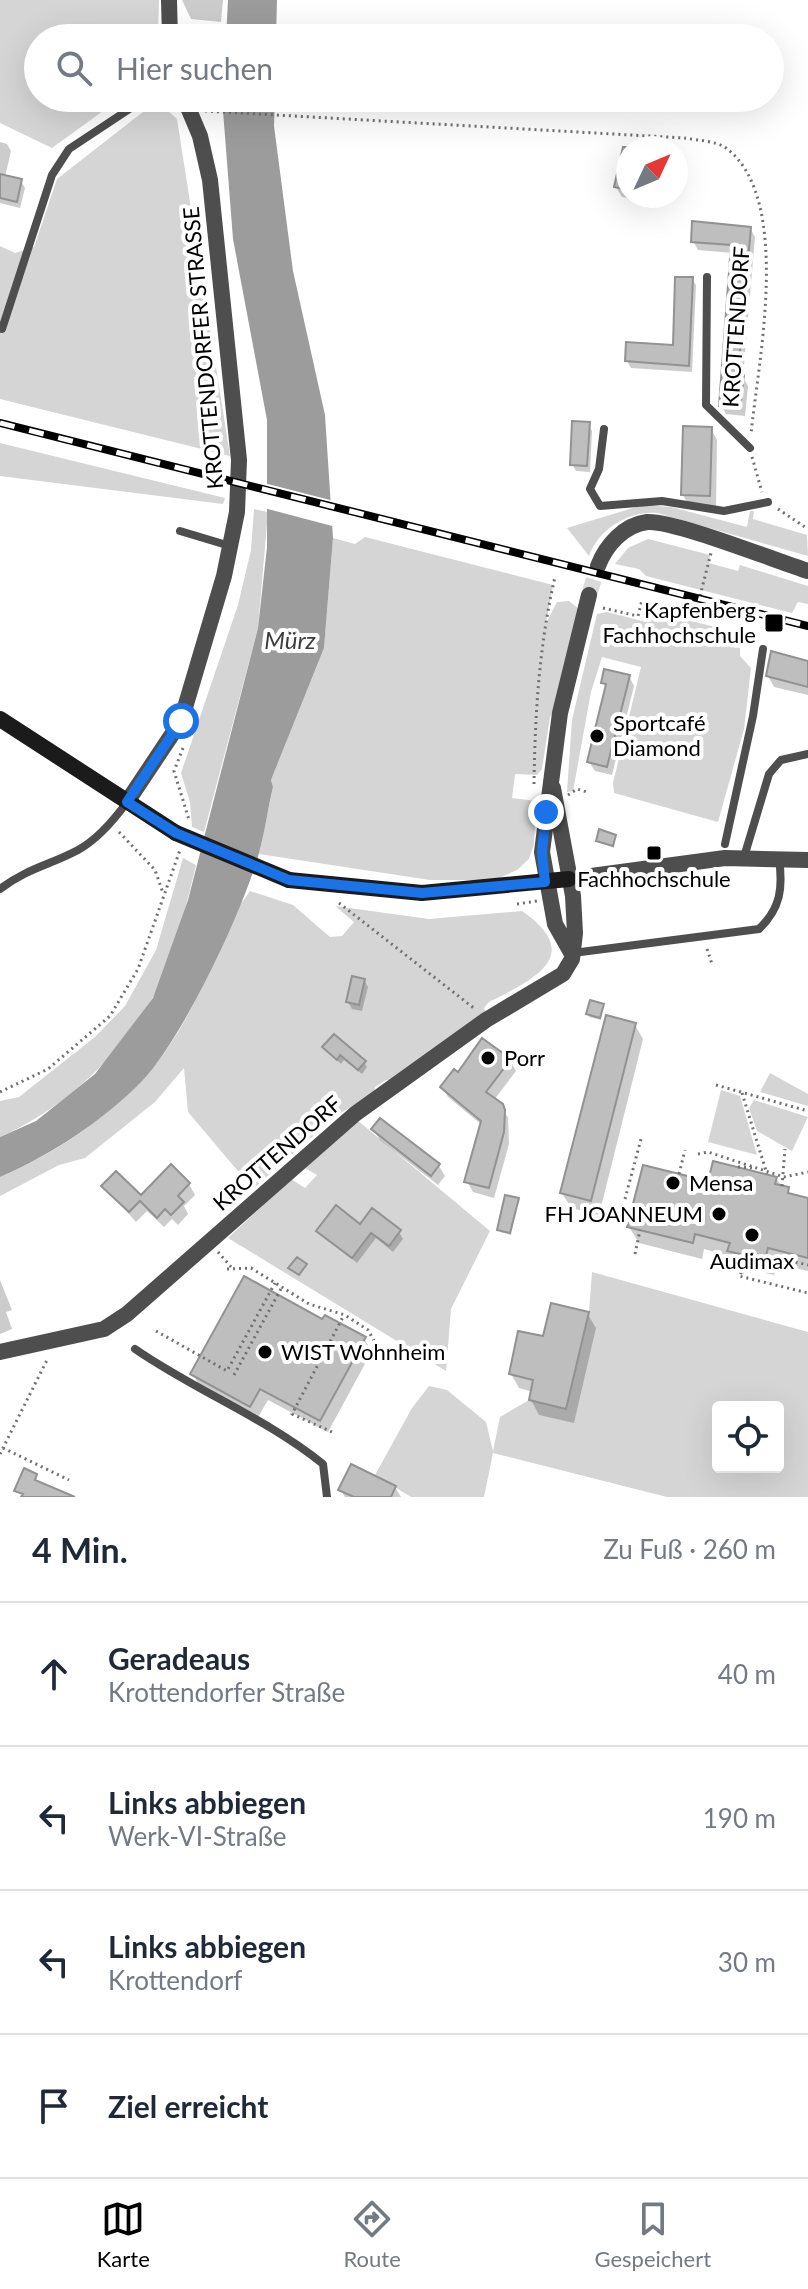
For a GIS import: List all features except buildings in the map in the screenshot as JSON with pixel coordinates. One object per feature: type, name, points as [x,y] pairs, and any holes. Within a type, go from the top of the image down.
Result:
[{"type":"main road","points":[[0,719],[176,833],[289,880],[422,893],[569,879]]},
{"type":"street","points":[[169,0],[170,24]]},
{"type":"street","name":"KROTTENDORFER STRASSE","points":[[127,802],[181,721],[203,654],[237,512],[239,460],[210,180],[200,136],[190,112]]},
{"type":"street","points":[[598,566],[607,548],[619,535],[646,522],[671,526],[808,571]]},
{"type":"street","points":[[572,956],[575,933],[559,792],[560,713],[589,595]]},
{"type":"street","points":[[559,792],[543,842],[545,882],[555,924],[572,956]]},
{"type":"street","points":[[569,879],[744,857],[808,860]]},
{"type":"street","name":"KROTTENDORF","points":[[0,1352],[104,1329],[127,1314],[328,1135],[486,1020],[556,980],[572,956]]},
{"type":"lane","points":[[2,329],[52,175],[69,149],[125,112]]},
{"type":"lane","points":[[707,277],[706,405],[750,448]]},
{"type":"lane","points":[[604,429],[599,469],[590,489],[600,506],[662,501],[724,511],[768,502]]},
{"type":"lane","points":[[180,531],[230,546]]},
{"type":"lane","points":[[725,844],[753,716],[763,649]]},
{"type":"lane","points":[[744,857],[769,774],[781,760],[808,754]]},
{"type":"lane","points":[[797,755],[808,762]]},
{"type":"lane","name":"KROTTENDORFER STRASSE","points":[[0,889],[39,864],[79,850],[112,823],[127,802]]},
{"type":"lane","points":[[572,956],[759,929],[774,915],[781,897],[779,857]]},
{"type":"lane","points":[[135,1349],[180,1380],[303,1447],[323,1464],[327,1497]]},
{"type":"path","name":"KROTTENDORF","points":[[228,112],[684,138],[724,146],[744,167],[757,195],[766,249],[750,448],[760,489],[768,502]]},
{"type":"path","points":[[768,502],[808,529]]},
{"type":"path","points":[[700,596],[710,555]]},
{"type":"path","points":[[534,785],[536,705],[545,624],[555,577]]},
{"type":"path","points":[[602,608],[638,616],[642,600]]},
{"type":"path","points":[[559,792],[577,789],[587,792]]},
{"type":"path","points":[[112,823],[155,870],[163,893]]},
{"type":"path","points":[[339,903],[486,1020]]},
{"type":"path","points":[[707,947],[712,964]]},
{"type":"path","points":[[716,1085],[808,1111]]},
{"type":"path","points":[[742,1093],[766,1172]]},
{"type":"path","points":[[625,1199],[641,1139]]},
{"type":"path","points":[[782,1186],[785,1149]]},
{"type":"path","points":[[679,1174],[685,1150]]},
{"type":"path","points":[[698,1154],[708,1152],[784,1177],[808,1172]]},
{"type":"path","points":[[738,1167],[756,1168]]},
{"type":"path","points":[[635,1254],[640,1230]]},
{"type":"path","points":[[218,1251],[229,1268],[251,1268],[309,1304],[345,1315],[368,1330],[378,1348]]},
{"type":"path","points":[[741,1274],[744,1255]]},
{"type":"path","points":[[741,1274],[772,1266],[766,1256]]},
{"type":"path","points":[[741,1274],[775,1257],[808,1265]]},
{"type":"path","points":[[741,1274],[808,1293]]},
{"type":"path","points":[[156,1331],[227,1371],[275,1283]]},
{"type":"path","points":[[234,1375],[282,1287]]},
{"type":"path","points":[[260,1309],[267,1313]]},
{"type":"path","points":[[332,1432],[292,1414],[345,1315]]},
{"type":"path","points":[[0,1454],[56,1339]]},
{"type":"path","points":[[232,1362],[238,1366]]},
{"type":"path","points":[[3,1448],[69,1480]]},
{"type":"shaded area","points":[[0,0],[159,0],[158,24],[24,24],[24,112],[102,112],[52,148],[0,123]]},
{"type":"shaded area","points":[[143,112],[169,112],[177,119],[230,456],[0,399],[0,246],[15,253],[34,247],[57,179]]},
{"type":"shaded area","points":[[0,443],[225,498],[223,504],[0,476]]},
{"type":"shaded area","points":[[643,505],[671,507],[747,527],[750,511],[754,511],[753,519],[807,535],[808,556],[657,513],[636,515],[616,524],[600,538],[589,556],[567,528]]},
{"type":"shaded area","points":[[254,509],[268,512],[258,628],[204,832],[192,827],[190,802],[181,773],[238,605],[251,550]]},
{"type":"shaded area","points":[[365,537],[553,585],[546,623],[557,602],[569,601],[579,609],[559,702],[550,717],[542,769],[537,775],[515,774],[512,798],[536,801],[534,844],[529,859],[517,870],[495,880],[430,880],[259,854],[273,787],[271,780],[324,648],[333,538],[355,544]]},
{"type":"shaded area","points":[[648,539],[710,555],[709,563],[738,571],[740,565],[808,586],[808,604],[798,602],[792,613],[646,576],[639,569],[615,564],[628,548]]},
{"type":"shaded area","points":[[648,610],[739,633],[738,638],[732,637],[729,647],[740,648],[740,656],[751,668],[744,729],[718,822],[614,793],[613,783],[641,667],[602,657],[591,692],[573,791],[567,792],[572,720],[597,614],[607,612],[642,621]]},
{"type":"shaded area","points":[[183,858],[196,865],[183,915],[159,986],[138,1021],[105,1062],[67,1097],[0,1137],[0,1101],[19,1097],[95,1037],[125,1006],[156,950]]},
{"type":"shaded area","points":[[250,891],[293,905],[330,937],[342,936],[354,922],[335,906],[429,919],[522,911],[541,927],[550,941],[551,953],[536,975],[489,1002],[484,1008],[487,1014],[396,1081],[386,1080],[375,1087],[374,1094],[337,1115],[253,1189],[188,1112],[184,1068],[155,1102],[85,1158],[59,1165],[0,1196],[0,1177],[81,1132],[106,1114],[150,1070],[185,1020],[238,908]]},
{"type":"shaded area","points":[[770,1073],[808,1094],[808,1106],[760,1092]]},
{"type":"shaded area","points":[[721,1090],[740,1096],[757,1155],[708,1142]]},
{"type":"shaded area","points":[[754,1100],[808,1117],[792,1151],[757,1131],[749,1108]]},
{"type":"shaded area","points":[[357,1120],[490,1231],[451,1309],[446,1371],[228,1238],[291,1179],[305,1188],[317,1175],[305,1168]]},
{"type":"shaded area","points":[[592,1272],[808,1332],[808,1497],[667,1497],[493,1453],[484,1497],[411,1497],[375,1475],[412,1408],[429,1386],[447,1390],[486,1422],[493,1451],[500,1417],[529,1400],[566,1409],[589,1312]]},
{"type":"water","points":[[228,0],[277,0],[276,24],[227,24]]},
{"type":"water","name":"Mürz","points":[[223,112],[274,112],[293,271],[325,415],[333,538],[324,648],[271,780],[273,787],[259,853],[240,907],[210,973],[175,1035],[142,1081],[111,1110],[57,1148],[0,1177],[0,1137],[36,1121],[95,1074],[153,998],[188,900],[258,628],[267,547],[267,420],[233,239]]},
{"type":"pier","points":[[264,483],[334,501],[336,527],[264,508]]},
{"type":"tunnel","points":[[589,595],[598,566]]},
{"type":"railway","points":[[0,423],[808,626]]},
{"type":"place","name":"Kapfenberg Fachhochschule","points":[[774,623]]},
{"type":"place","name":"Sportcafé Diamond","points":[[597,736]]},
{"type":"place","name":"Fachhochschule","points":[[654,853]]},
{"type":"place","name":"Porr","points":[[488,1058]]},
{"type":"place","name":"Mensa","points":[[673,1183]]},
{"type":"place","name":"FH JOANNEUM","points":[[719,1214]]},
{"type":"place","name":"Audimax","points":[[752,1235]]},
{"type":"place","name":"WIST Wohnheim","points":[[265,1352]]},
{"type":"route","points":[[181,721],[127,802],[176,833],[289,880],[398,893],[445,893],[545,882],[542,852],[546,812]]}]
